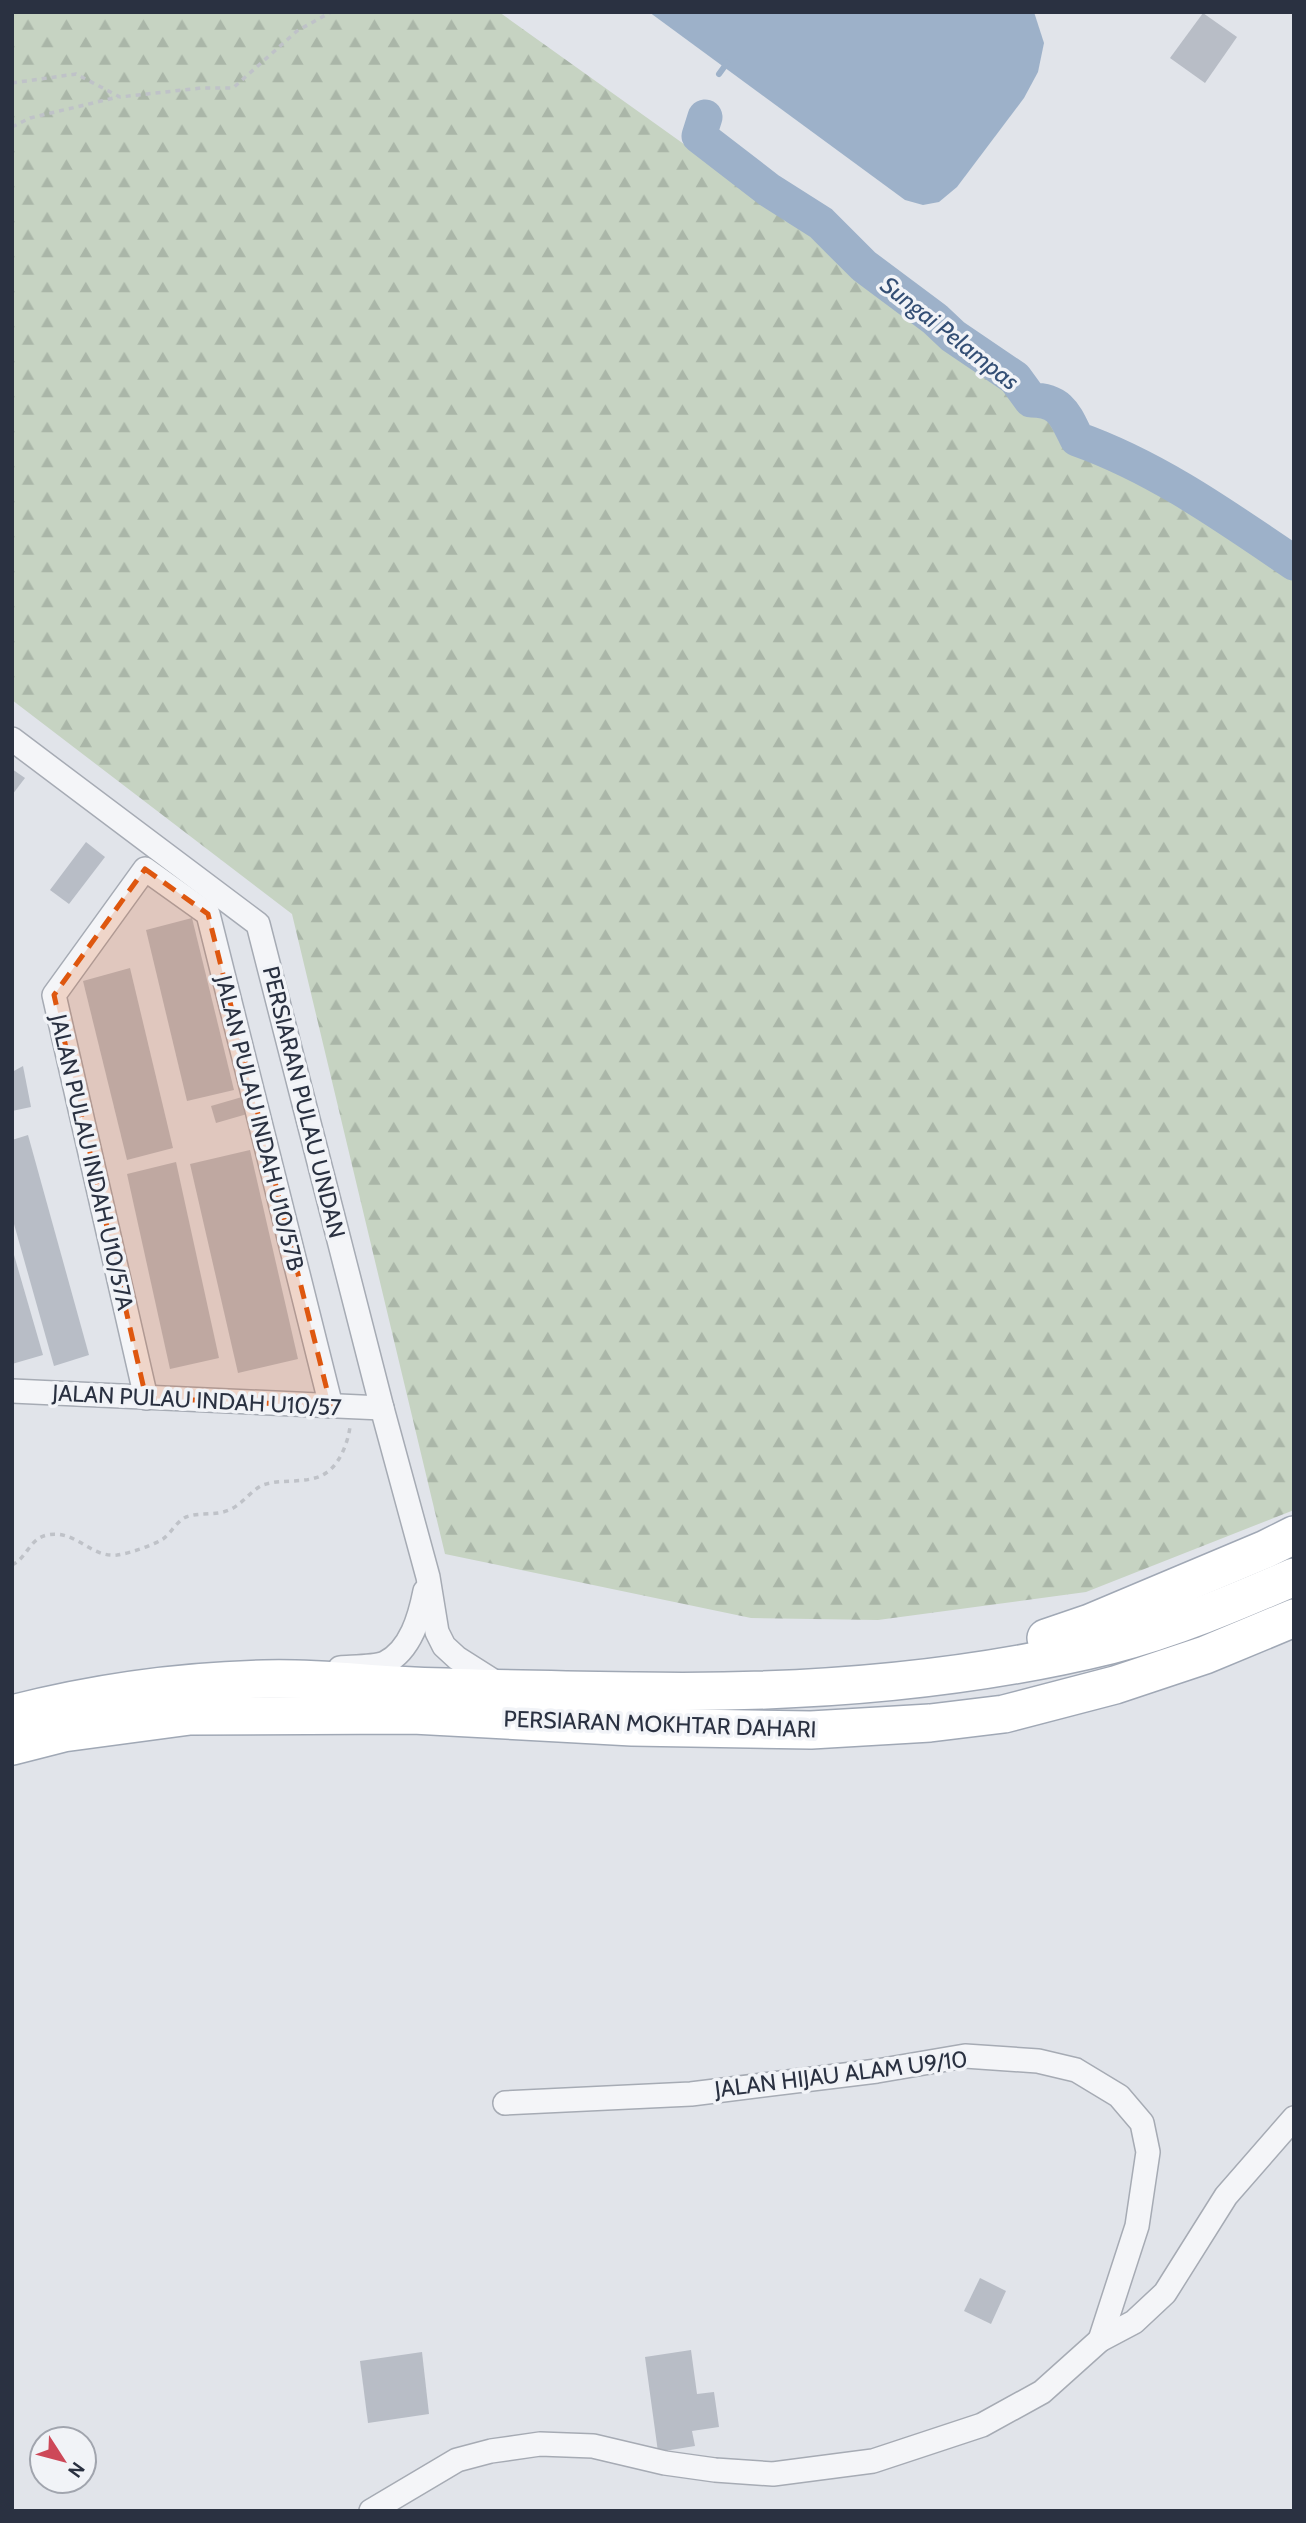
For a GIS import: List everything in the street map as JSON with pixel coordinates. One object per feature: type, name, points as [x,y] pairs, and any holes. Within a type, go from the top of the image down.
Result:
[{"type":"main road","points":[[922,1680],[1090,1623],[1294,1535]]},
{"type":"main road","name":"PERSIARAN MOKHTAR DAHARI","points":[[12,1714],[59,1702],[160,1688],[266,1678],[638,1692],[807,1689],[922,1680],[1112,1644],[1221,1609],[1294,1577]]},
{"type":"main road","name":"PERSIARAN MOKHTAR DAHARI","points":[[12,1746],[63,1733],[190,1716],[412,1715],[632,1727],[811,1730],[930,1723],[1004,1714],[1115,1685],[1205,1655],[1294,1618]]},
{"type":"street","name":"PERSIARAN PULAU UNDAN","points":[[12,739],[258,924],[428,1577],[437,1632],[444,1646],[472,1670],[503,1687]]},
{"type":"street","name":"JALAN PULAU INDAH U10/57A","points":[[145,869],[54,995],[146,1398]]},
{"type":"street","name":"JALAN PULAU INDAH U10/57B","points":[[145,869],[208,914],[342,1407]]},
{"type":"street","name":"JALAN PULAU INDAH U10/57","points":[[12,1391],[382,1408]]},
{"type":"street","points":[[266,1678],[385,1663],[403,1647],[412,1633],[420,1614],[428,1577]]},
{"type":"street","name":"JALAN HIJAU ALAM U9/10","points":[[505,2103],[691,2094],[877,2071],[965,2056],[1038,2062],[1076,2070],[1119,2096],[1142,2123],[1148,2152],[1137,2226],[1100,2340]]},
{"type":"street","points":[[370,2511],[457,2460],[491,2451],[540,2444],[593,2445],[665,2463],[773,2474],[873,2461],[982,2425],[1042,2392],[1100,2340],[1134,2322],[1165,2293],[1226,2196],[1294,2118]]},
{"type":"path","points":[[12,127],[30,118],[120,97],[201,88],[233,88],[297,31],[331,12]]},
{"type":"path","points":[[12,83],[76,74],[120,97]]},
{"type":"path","points":[[12,1566],[20,1562],[33,1542],[46,1535],[60,1535],[81,1541],[91,1551],[114,1555],[130,1552],[162,1539],[186,1517],[228,1511],[242,1503],[262,1485],[300,1481],[326,1473],[342,1453],[349,1434],[342,1407]]},
{"type":"highlighted area","points":[[145,869],[208,914],[331,1406],[146,1398],[54,995]]},
{"type":"green space","points":[[12,12],[499,12],[1294,580],[1294,1510],[1086,1592],[878,1620],[751,1618],[445,1554],[292,914],[12,700]]},
{"type":"water","points":[[649,12],[1034,12],[1044,43],[1038,72],[1024,98],[957,187],[939,202],[923,205],[905,200]]},
{"type":"building","points":[[1203,13],[1237,37],[1205,83],[1170,58]]},
{"type":"building","points":[[12,769],[25,778],[12,795]]},
{"type":"building","points":[[86,842],[105,857],[69,904],[50,890]]},
{"type":"building","points":[[192,918],[234,1090],[187,1101],[146,930]]},
{"type":"building","points":[[130,968],[173,1148],[127,1160],[83,981]]},
{"type":"building","points":[[23,1066],[31,1107],[12,1111],[12,1072]]},
{"type":"building","points":[[249,1095],[254,1112],[216,1123],[211,1106]]},
{"type":"building","points":[[28,1135],[89,1355],[54,1366],[12,1217],[12,1140]]},
{"type":"building","points":[[250,1150],[298,1359],[238,1373],[190,1164]]},
{"type":"building","points":[[176,1162],[219,1358],[170,1369],[127,1174]]},
{"type":"building","points":[[12,1248],[43,1355],[12,1364]]},
{"type":"building","points":[[980,2278],[1006,2291],[991,2324],[964,2311]]},
{"type":"building","points":[[691,2350],[697,2394],[714,2392],[719,2427],[692,2431],[695,2446],[658,2452],[645,2357]]},
{"type":"building","points":[[422,2352],[429,2414],[368,2423],[360,2361]]},
{"type":"waterway","name":"Sungai Pelampas","points":[[719,74],[727,63]]},
{"type":"waterway","name":"Sungai Pelampas","points":[[705,117],[699,136],[769,190],[821,223],[864,266],[935,319],[953,336],[1015,378],[1031,400],[1049,403],[1061,410],[1077,439],[1162,478],[1216,510],[1294,563]]}]
